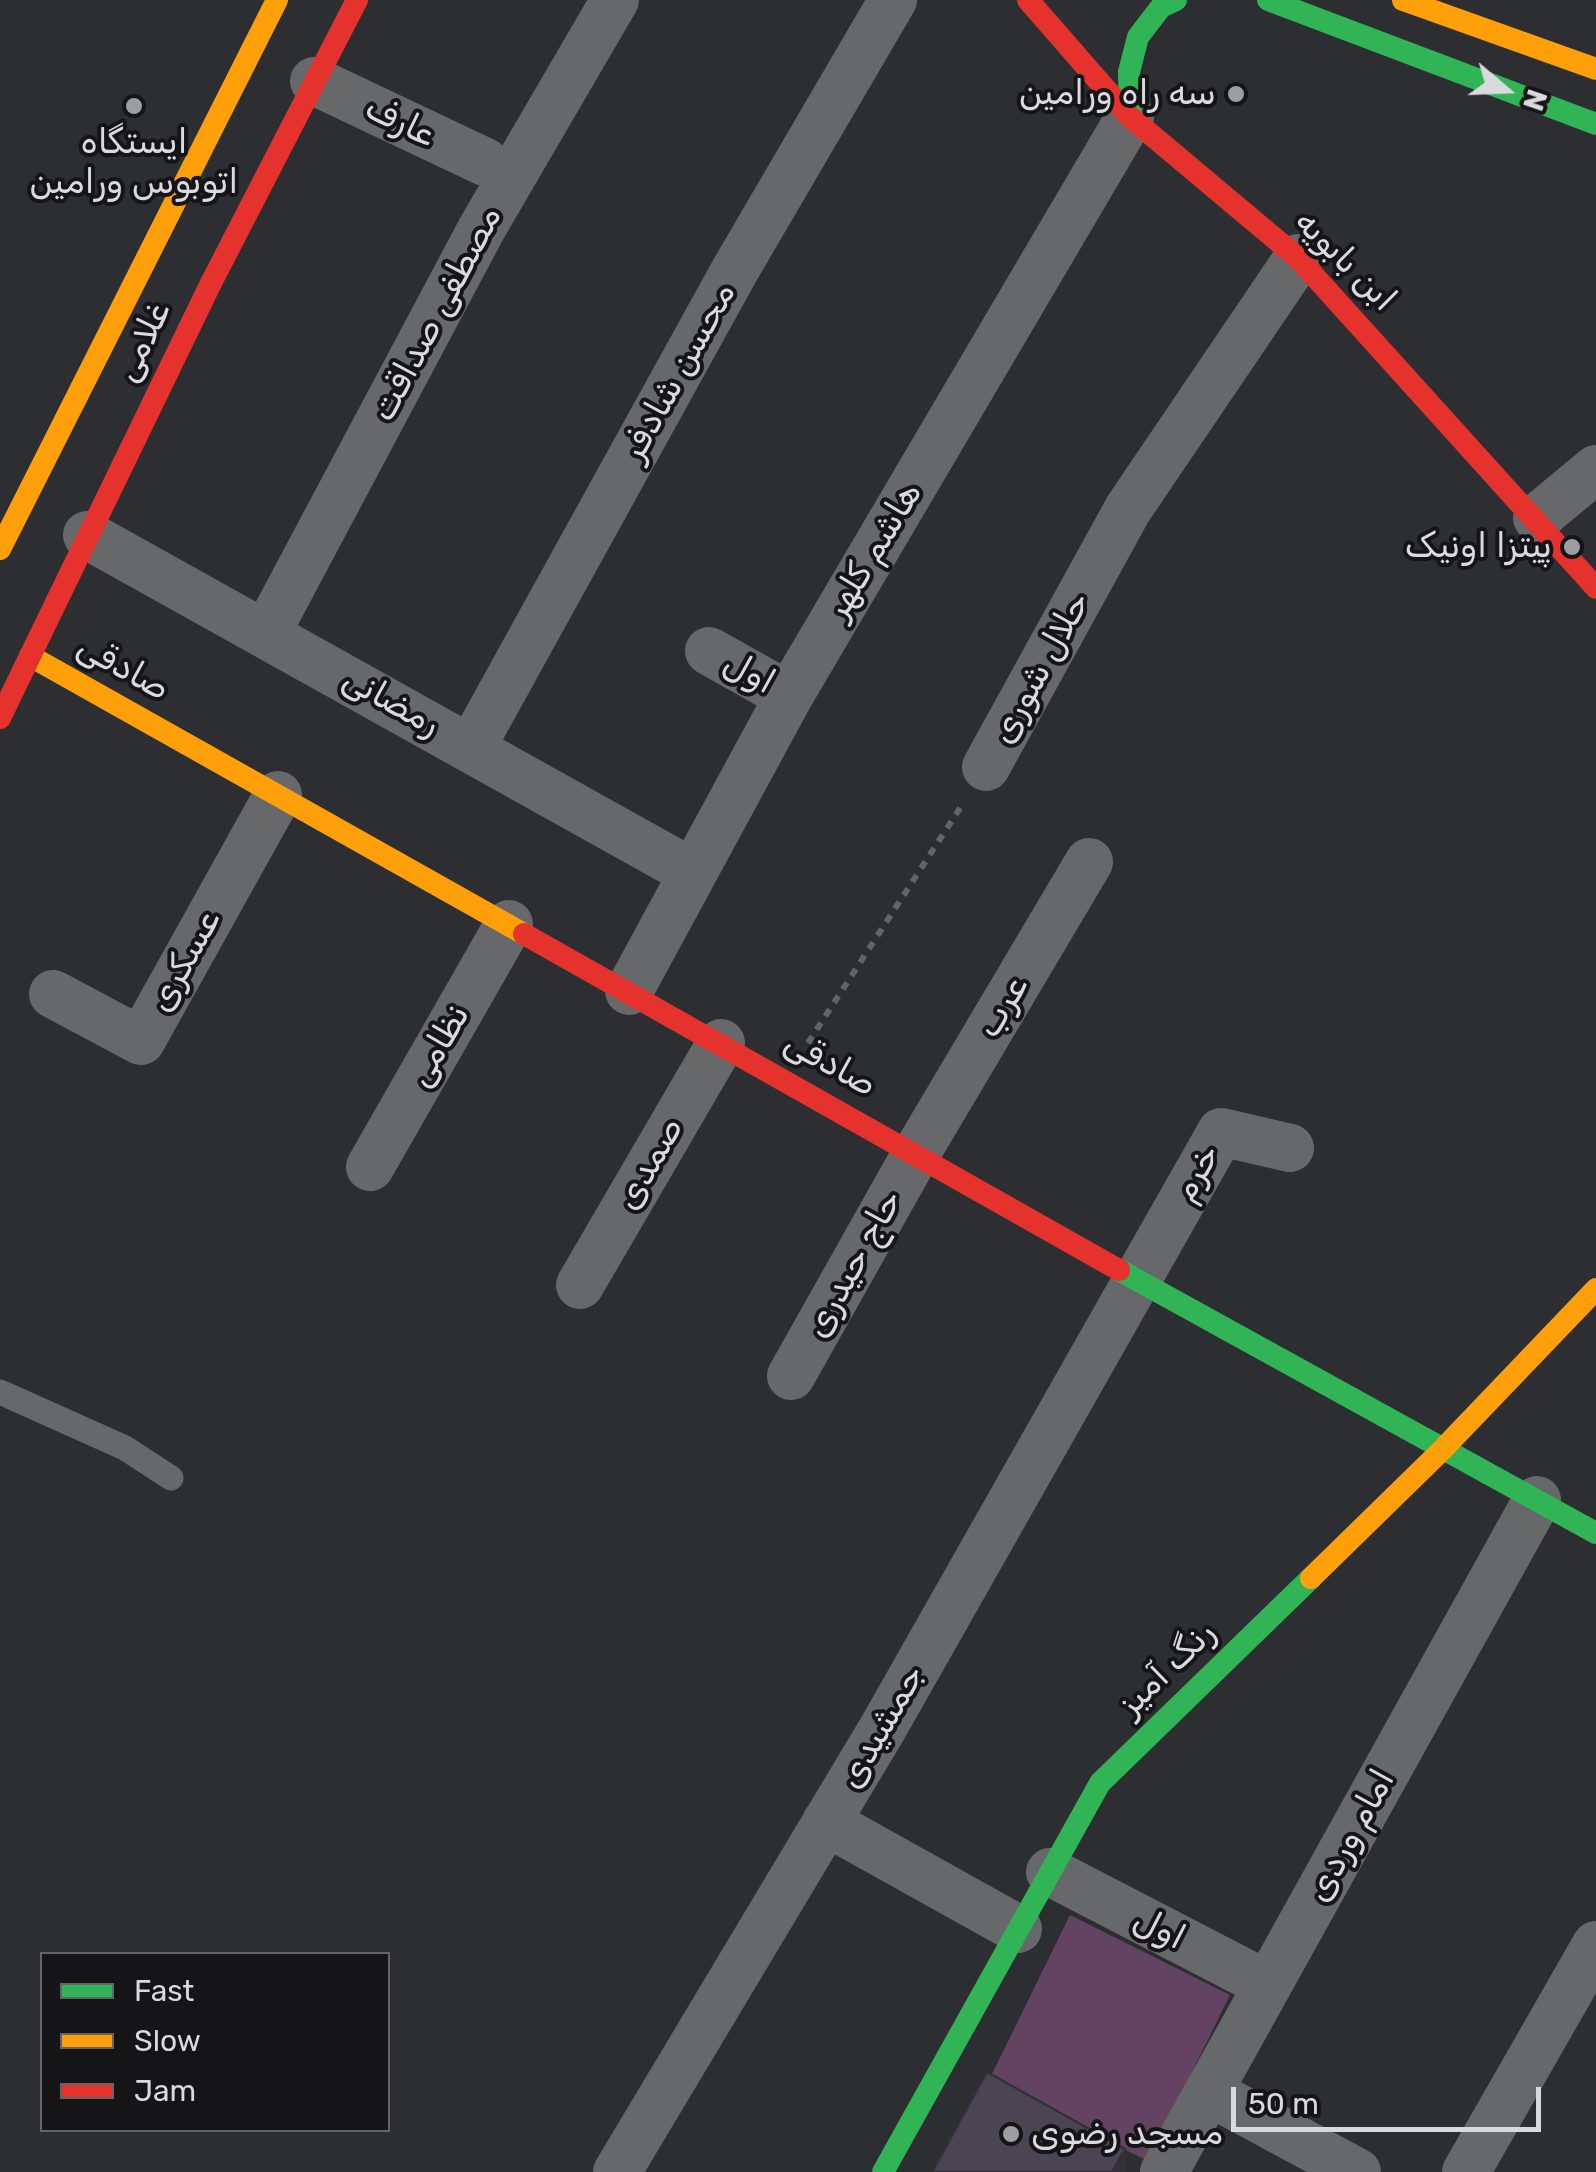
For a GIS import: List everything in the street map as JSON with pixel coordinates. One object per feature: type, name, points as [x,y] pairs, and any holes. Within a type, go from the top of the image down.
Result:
[{"type":"street","name":"غلامی","points":[[0,549],[277,0]]},
{"type":"street","name":"غلامی","points":[[0,718],[86,535],[356,0]]},
{"type":"street","name":"مصطفی صداقت","points":[[267,632],[482,228],[615,0]]},
{"type":"street","name":"محسن شادفر","points":[[471,748],[735,270],[893,0]]},
{"type":"street","name":"ابن بابویه","points":[[1028,0],[1130,116],[1298,258],[1537,518],[1596,588]]},
{"type":"street","points":[[1130,116],[1129,72],[1138,37],[1161,7],[1176,0]]},
{"type":"street","points":[[1268,0],[1596,124]]},
{"type":"street","points":[[1403,0],[1596,69]]},
{"type":"street","name":"عارف","points":[[314,81],[485,162]]},
{"type":"street","name":"هاشم کلهر","points":[[629,991],[789,696],[1130,116]]},
{"type":"street","name":"حلال شوری","points":[[986,767],[1128,509],[1298,258]]},
{"type":"street","points":[[1537,518],[1596,469]]},
{"type":"street","name":"رمضانی","points":[[86,535],[267,632],[694,873]]},
{"type":"street","name":"اول","points":[[708,651],[789,696]]},
{"type":"street","name":"صادقی","points":[[30,656],[1441,1450],[1596,1533]]},
{"type":"street","name":"عسکری","points":[[54,994],[142,1041],[278,795]]},
{"type":"street","name":"عرب","points":[[916,1152],[1089,862]]},
{"type":"street","name":"نظامی","points":[[370,1167],[509,924]]},
{"type":"street","name":"صمدی","points":[[580,1285],[721,1042]]},
{"type":"street","name":"خرم","points":[[1136,1276],[1221,1132],[1290,1148]]},
{"type":"street","name":"حاج حیدری","points":[[791,1376],[916,1152]]},
{"type":"street","name":"جمشیدی","points":[[618,2172],[826,1822],[1136,1276]]},
{"type":"street","name":"رنگ آمیز","points":[[883,2172],[1100,1783],[1441,1450],[1596,1289]]},
{"type":"street","name":"امام وردی","points":[[1164,2172],[1537,1500]]},
{"type":"street","points":[[826,1822],[1018,1930]]},
{"type":"street","name":"اول","points":[[1050,1872],[1268,1985]]},
{"type":"street","points":[[1466,2172],[1596,1945]]},
{"type":"street","points":[[1209,2092],[1357,2172]]},
{"type":"lane","points":[[0,1392],[125,1448],[172,1478]]},
{"type":"path","name":"حلال شوری","points":[[785,1079],[986,767]]},
{"type":"shaded area","points":[[1070,1915],[1230,1995],[1148,2161],[988,2082]]},
{"type":"building","name":"مسجد رضوی","points":[[987,2072],[1125,2149],[1112,2172],[932,2172]]},
{"type":"traffic: fast","points":[[1130,117],[1129,72],[1138,37],[1161,7],[1176,0]]},
{"type":"traffic: fast","points":[[1268,0],[1596,124]]},
{"type":"traffic: fast","points":[[1119,1270],[1596,1533]]},
{"type":"traffic: fast","points":[[883,2172],[1100,1783],[1311,1578]]},
{"type":"traffic: slow","points":[[0,549],[277,0]]},
{"type":"traffic: slow","points":[[1403,0],[1596,69]]},
{"type":"traffic: slow","points":[[30,656],[524,934]]},
{"type":"traffic: slow","points":[[1311,1578],[1441,1451],[1596,1289]]},
{"type":"traffic: jam","points":[[0,718],[211,283],[357,0]]},
{"type":"traffic: jam","points":[[1028,0],[1130,117],[1298,258],[1596,588]]},
{"type":"traffic: jam","points":[[524,934],[1119,1270]]},
{"type":"place","name":"سه راه ورامین","points":[[1236,94]]},
{"type":"place","name":"ایستگاه اتوبوس ورامین","points":[[134,106]]},
{"type":"place","name":"پیتزا اونیک","points":[[1572,547]]},
{"type":"place","name":"مسجد رضوی","points":[[1011,2134]]}]
